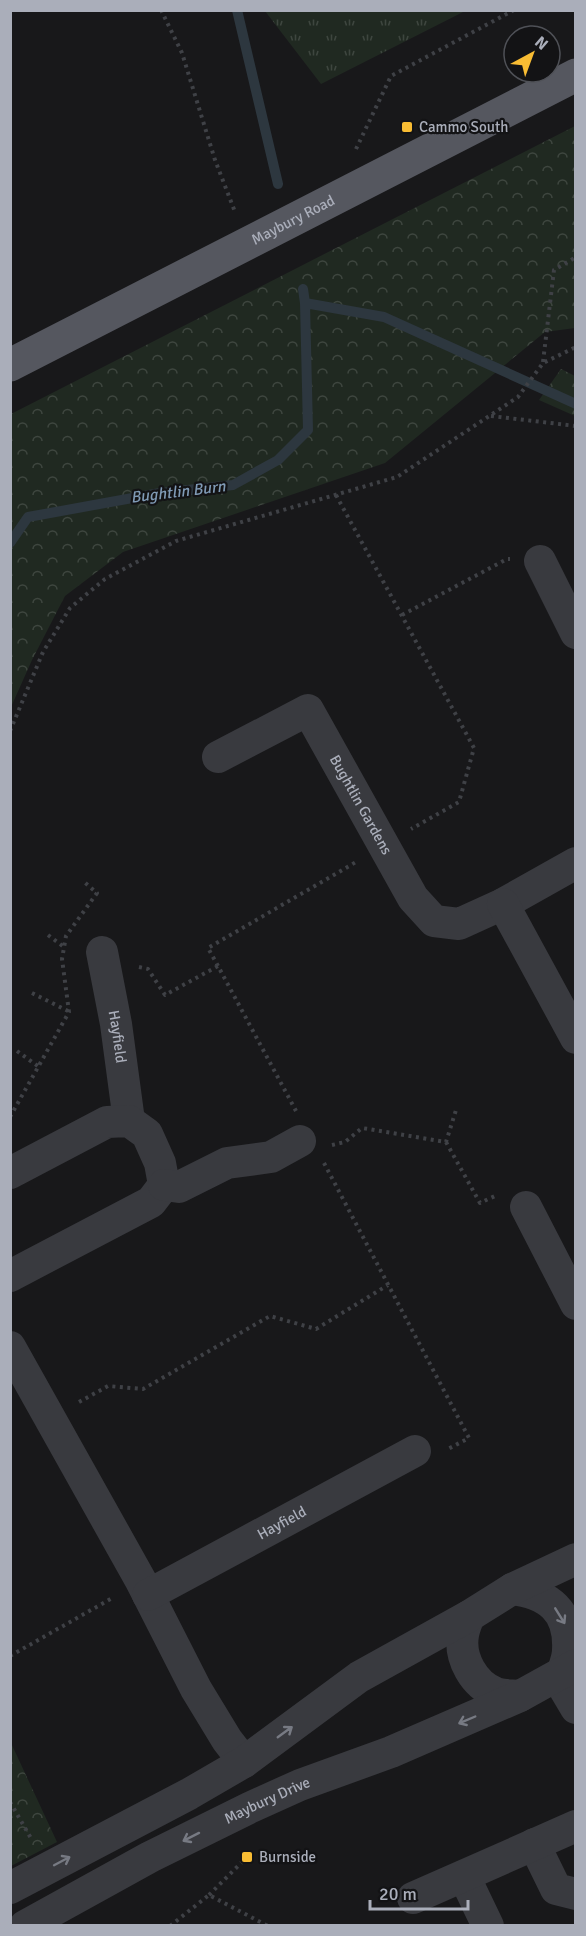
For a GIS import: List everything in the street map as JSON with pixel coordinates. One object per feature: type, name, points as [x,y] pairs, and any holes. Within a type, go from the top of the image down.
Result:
[{"type":"main road","name":"Maybury Road","points":[[10,365],[576,75]]},
{"type":"street","points":[[540,561],[568,601],[576,633]]},
{"type":"street","name":"Bughtlin Gardens","points":[[218,757],[308,710],[413,898],[434,921],[459,924],[503,904],[576,863]]},
{"type":"street","points":[[503,904],[576,1038]]},
{"type":"street","name":"Hayfield","points":[[102,952],[116,1024],[129,1121]]},
{"type":"street","points":[[10,1173],[107,1122],[129,1121],[147,1134],[160,1163],[164,1185],[151,1202],[10,1276]]},
{"type":"street","points":[[164,1185],[179,1187],[227,1163],[271,1157],[308,1142]]},
{"type":"street","points":[[526,1207],[574,1296]]},
{"type":"street","points":[[10,1347],[144,1588],[196,1689],[227,1740],[244,1762]]},
{"type":"street","name":"Hayfield","points":[[144,1588],[415,1451]]},
{"type":"street","points":[[10,1888],[244,1762],[359,1677],[469,1616],[512,1589],[576,1559]]},
{"type":"street","points":[[512,1589],[530,1591],[546,1599],[560,1612],[565,1623],[568,1651],[565,1671],[576,1708]]},
{"type":"street","points":[[469,1616],[462,1643],[465,1661],[479,1682],[496,1693],[520,1696]]},
{"type":"street","name":"Maybury Drive","points":[[25,1926],[150,1857],[249,1808],[300,1785],[391,1752],[520,1696],[565,1671]]},
{"type":"street","points":[[413,1898],[576,1826]]},
{"type":"street","points":[[534,1844],[556,1889],[576,1894]]},
{"type":"street","points":[[464,1876],[488,1926]]},
{"type":"path","points":[[161,10],[182,53],[215,160],[246,244]]},
{"type":"path","points":[[353,189],[356,149],[391,76],[514,10]]},
{"type":"path","points":[[543,363],[554,270],[576,257]]},
{"type":"path","points":[[10,731],[43,652],[70,608],[105,579],[176,541],[398,477],[518,397],[543,363],[576,347]]},
{"type":"path","points":[[491,416],[576,426]]},
{"type":"path","points":[[402,615],[507,559],[540,561]]},
{"type":"path","points":[[11,1116],[69,1011],[62,959],[66,936],[97,892],[83,881]]},
{"type":"path","points":[[48,935],[64,947]]},
{"type":"path","points":[[62,959],[116,949],[129,964],[148,969],[165,995],[218,966],[308,1142],[388,1285],[469,1438],[430,1459],[415,1451]]},
{"type":"path","points":[[32,993],[69,1011]]},
{"type":"path","points":[[17,1051],[39,1067]]},
{"type":"path","points":[[456,1110],[446,1142],[480,1203],[508,1190],[526,1207]]},
{"type":"path","points":[[308,1142],[345,1142],[362,1128],[446,1142]]},
{"type":"path","points":[[50,1418],[108,1386],[143,1389],[270,1316],[316,1329],[388,1285]]},
{"type":"path","points":[[10,1656],[144,1588]]},
{"type":"path","points":[[10,1802],[33,1843]]},
{"type":"path","points":[[170,1926],[209,1895],[247,1857]]},
{"type":"path","points":[[209,1895],[268,1926]]},
{"type":"green space","points":[[265,11],[465,11],[321,84]]},
{"type":"green space","points":[[575,126],[575,328],[545,332],[385,463],[123,552],[65,596],[11,707],[11,414]]},
{"type":"green space","points":[[561,369],[575,376],[575,416],[539,400]]},
{"type":"green space","points":[[11,1743],[57,1842],[10,1866]]},
{"type":"waterway","name":"Bughtlin Burn","points":[[237,10],[278,184]]},
{"type":"waterway","name":"Bughtlin Burn","points":[[10,543],[28,517],[160,493],[233,485],[278,460],[308,430],[303,289]]},
{"type":"waterway","points":[[305,303],[384,317],[576,404]]},
{"type":"place","name":"Cammo South","points":[[407,127]]},
{"type":"place","name":"Burnside","points":[[247,1857]]}]
